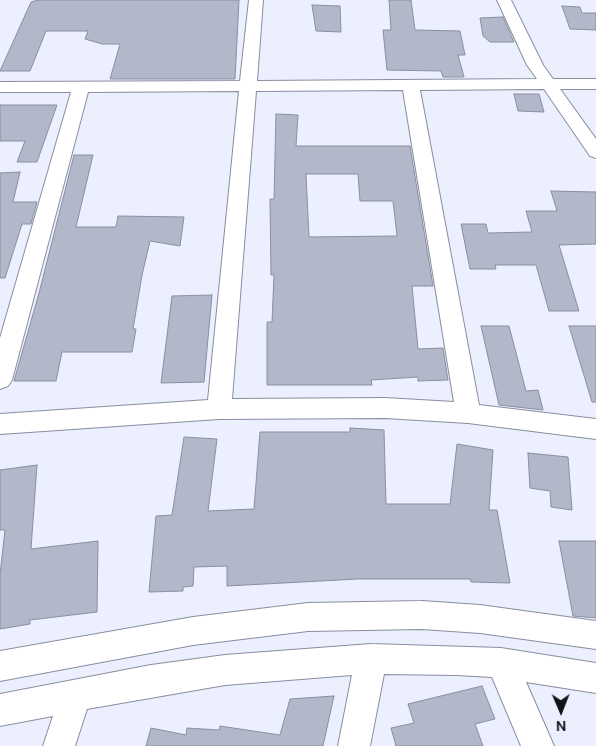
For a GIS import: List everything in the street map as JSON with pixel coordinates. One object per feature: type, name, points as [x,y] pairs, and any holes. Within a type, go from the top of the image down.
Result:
[{"type":"street","points":[[220,409],[256,0]]},
{"type":"street","points":[[504,0],[523,41],[547,84],[596,152]]},
{"type":"street","points":[[0,88],[248,84],[596,84]]},
{"type":"street","points":[[411,85],[468,413]]},
{"type":"street","points":[[0,380],[81,86]]},
{"type":"street","points":[[0,424],[220,409],[385,408],[468,413],[596,429]]},
{"type":"street","points":[[0,666],[193,631],[308,617],[422,615],[480,619],[596,635]]},
{"type":"street","points":[[354,746],[371,659]]},
{"type":"street","points":[[0,710],[151,681],[225,670],[371,659],[457,660],[501,664],[596,678]]},
{"type":"street","points":[[501,664],[538,746]]},
{"type":"street","points":[[59,746],[76,695]]},
{"type":"building","points":[[38,0],[239,0],[235,79],[110,79],[120,44],[102,44],[85,39],[88,31],[46,31],[30,71],[0,71],[31,2]]},
{"type":"building","points":[[389,0],[411,0],[415,30],[460,31],[465,55],[458,55],[464,77],[443,77],[441,71],[387,70],[383,30],[391,30]]},
{"type":"building","points":[[312,5],[340,6],[341,32],[316,31]]},
{"type":"building","points":[[562,6],[580,7],[582,13],[596,13],[596,30],[570,29]]},
{"type":"building","points":[[503,17],[514,42],[490,42],[483,36],[480,18]]},
{"type":"building","points":[[514,94],[539,94],[544,112],[518,111]]},
{"type":"building","points":[[0,105],[57,105],[37,162],[17,162],[25,141],[0,141]]},
{"type":"building","points":[[276,114],[298,115],[296,146],[410,146],[433,286],[412,286],[418,349],[443,348],[448,380],[418,381],[418,377],[371,380],[372,385],[267,385],[267,322],[272,322],[274,275],[271,275],[270,199],[274,199]],"holes":[[[306,174],[358,174],[360,201],[393,201],[397,236],[309,237]]]},
{"type":"building","points":[[74,155],[93,155],[76,227],[116,227],[118,216],[184,217],[180,246],[150,241],[133,329],[136,329],[132,352],[62,352],[56,381],[14,381],[39,293]]},
{"type":"building","points":[[20,172],[13,202],[37,202],[31,224],[22,224],[5,278],[0,278],[0,173]]},
{"type":"building","points":[[551,191],[596,192],[596,244],[559,245],[579,311],[549,311],[536,265],[495,265],[496,269],[470,269],[461,224],[486,224],[488,233],[532,232],[526,211],[557,211]]},
{"type":"building","points":[[212,295],[204,382],[161,383],[172,296]]},
{"type":"building","points":[[481,326],[509,326],[526,391],[538,390],[543,410],[499,405]]},
{"type":"building","points":[[569,326],[596,326],[596,402],[592,402]]},
{"type":"building","points":[[350,428],[384,430],[386,504],[450,504],[457,444],[493,450],[489,510],[497,510],[510,583],[471,582],[470,579],[358,579],[227,586],[227,566],[194,567],[193,586],[183,587],[183,591],[149,592],[156,516],[172,515],[184,437],[217,439],[208,511],[254,509],[260,432],[350,432]]},
{"type":"building","points":[[528,453],[568,457],[572,510],[551,507],[550,491],[530,488]]},
{"type":"building","points":[[37,465],[31,549],[98,541],[97,612],[30,620],[30,624],[0,629],[0,575],[5,530],[0,530],[0,470]]},
{"type":"building","points":[[559,541],[596,541],[596,618],[573,616]]},
{"type":"building","points":[[482,686],[495,719],[475,724],[483,746],[396,746],[391,728],[414,723],[408,704]]},
{"type":"building","points":[[334,696],[323,746],[146,746],[151,728],[186,735],[187,728],[219,730],[220,726],[280,735],[290,699]]}]
